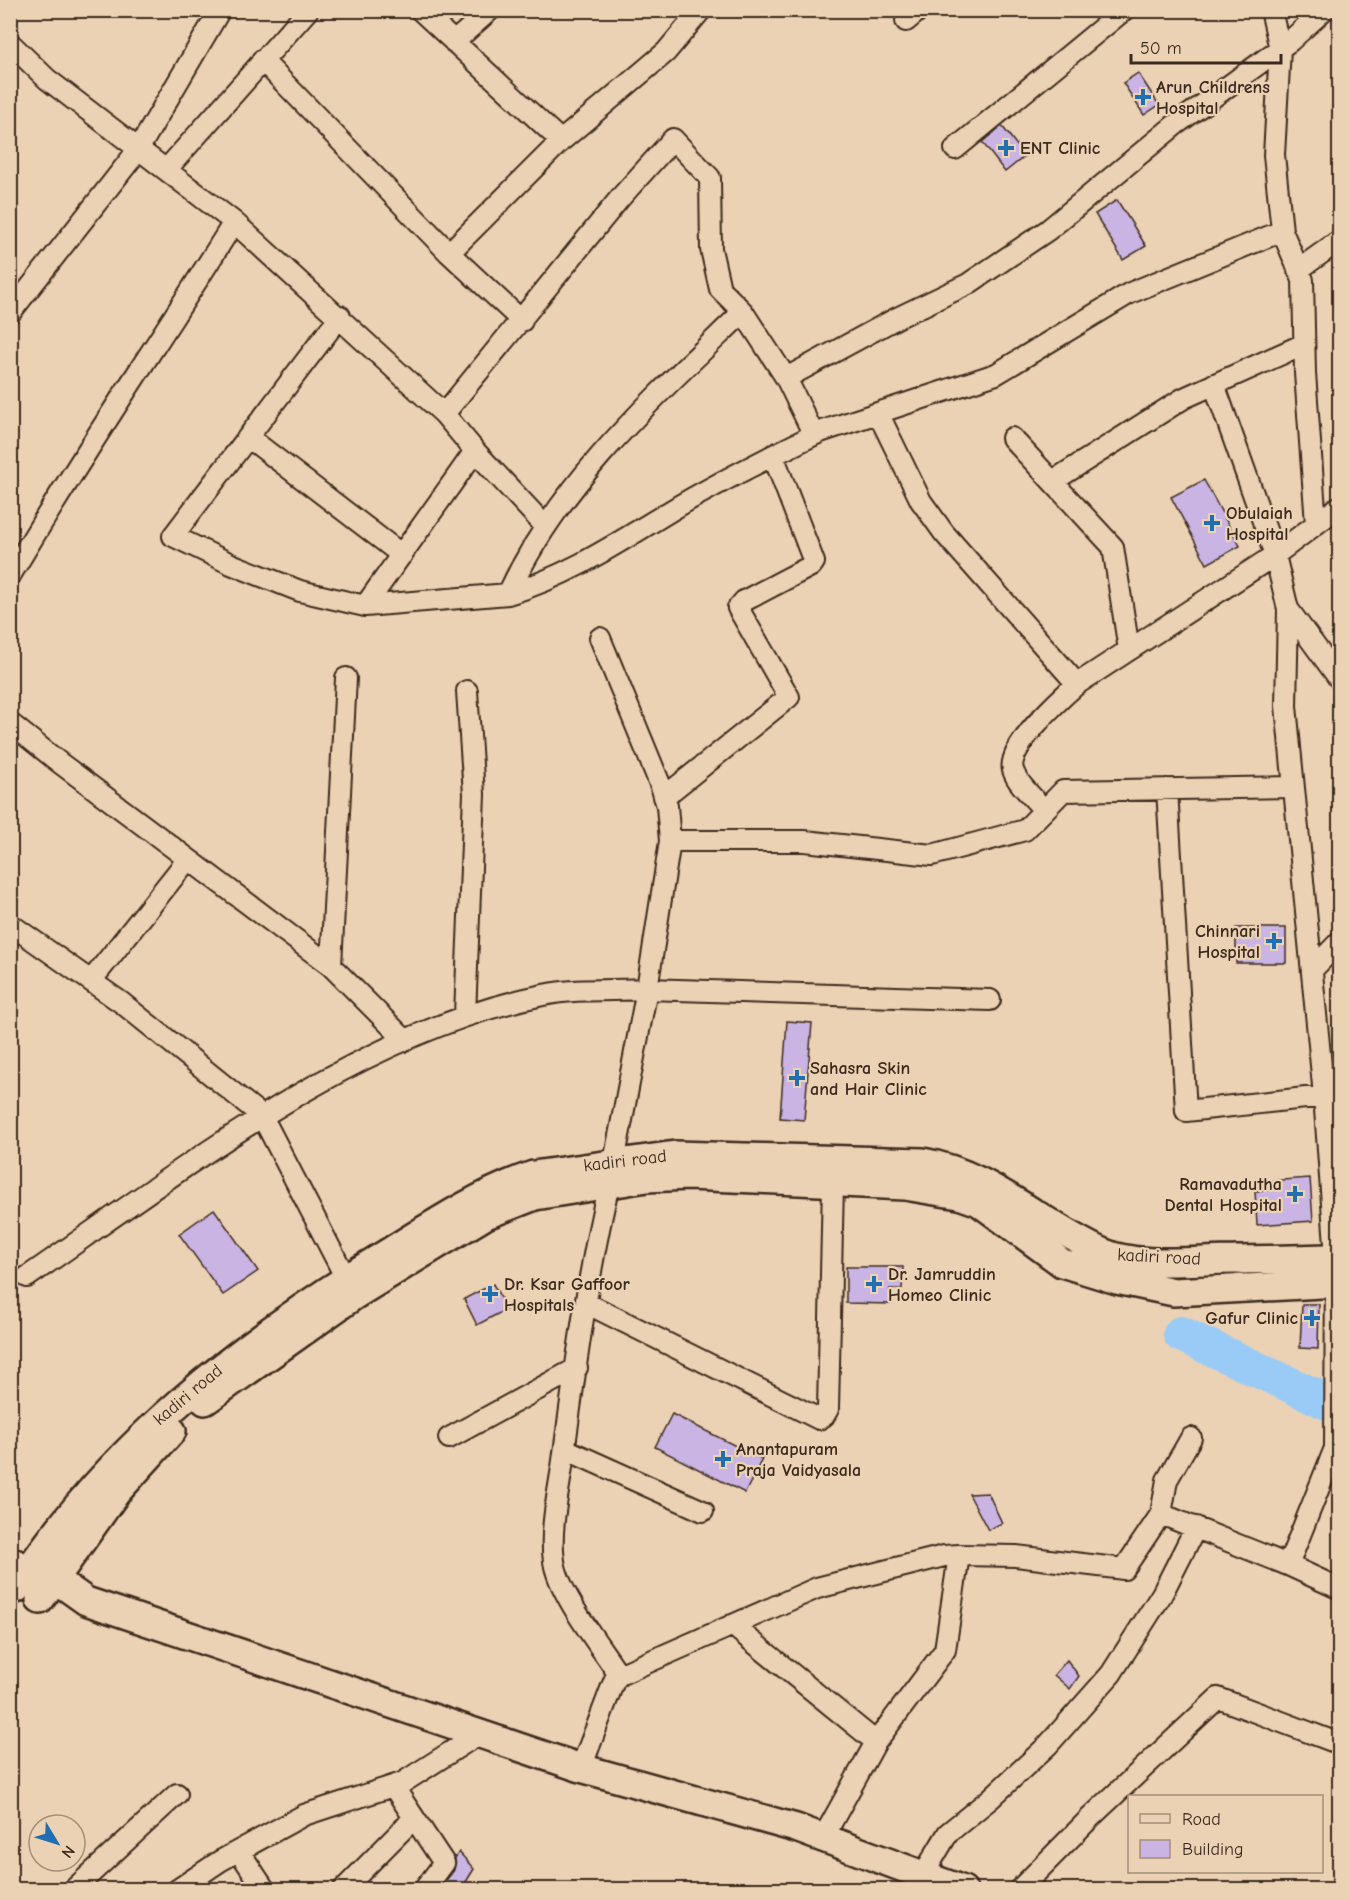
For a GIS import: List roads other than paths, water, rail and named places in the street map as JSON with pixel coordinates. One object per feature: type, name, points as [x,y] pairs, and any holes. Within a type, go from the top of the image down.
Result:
[{"type":"main road","name":"kadiri road","points":[[611,1173],[675,1155],[923,1162],[943,1166],[1019,1203],[1103,1252],[1125,1258],[1338,1270]]},
{"type":"main road","name":"kadiri road","points":[[350,1287],[234,1356],[154,1423],[123,1454],[17,1576],[48,1590],[116,1493],[179,1423],[203,1402],[350,1287],[450,1214],[510,1183],[548,1172],[918,1187],[979,1202],[1062,1263],[1117,1280],[1174,1292],[1338,1270]]},
{"type":"main road","points":[[48,1590],[369,1697],[482,1732],[581,1768],[823,1838],[963,1890]]},
{"type":"street","points":[[165,170],[309,10]]},
{"type":"street","points":[[420,10],[561,141]]},
{"type":"street","points":[[454,42],[490,10]]},
{"type":"street","points":[[449,253],[561,141],[666,52],[701,10]]},
{"type":"street","points":[[955,150],[1124,10]]},
{"type":"street","points":[[1271,10],[1280,49],[1274,154],[1282,231],[1303,280],[1304,344],[1316,524]]},
{"type":"street","points":[[786,378],[897,318],[968,284],[1048,230],[1175,125],[1280,49],[1324,10]]},
{"type":"street","points":[[13,302],[138,150],[216,13]]},
{"type":"street","points":[[10,43],[47,79],[234,222],[339,316],[444,414],[475,452],[545,526]]},
{"type":"street","points":[[262,60],[449,253],[522,321]]},
{"type":"street","points":[[444,414],[620,198],[673,139],[710,178],[711,249],[720,289],[743,312],[786,378],[817,433]]},
{"type":"street","points":[[10,576],[66,481],[173,320],[234,222]]},
{"type":"street","points":[[339,316],[173,536],[231,564],[300,591],[365,606],[508,594],[572,570],[685,502],[817,433],[996,374],[1130,293],[1282,231]]},
{"type":"street","points":[[1298,270],[1340,240]]},
{"type":"street","points":[[508,594],[525,555],[545,526],[620,434],[743,312]]},
{"type":"street","points":[[1053,481],[1184,398],[1304,344]]},
{"type":"street","points":[[1214,384],[1275,555],[1287,609],[1286,706],[1324,1096],[1338,1270],[1335,1448],[1288,1565]]},
{"type":"street","points":[[878,413],[921,501],[944,533],[1077,684]]},
{"type":"street","points":[[248,437],[402,555]]},
{"type":"street","points":[[1012,438],[1113,547],[1129,650]]},
{"type":"street","points":[[365,606],[475,452]]},
{"type":"street","points":[[664,797],[789,697],[738,608],[744,601],[814,562],[773,455]]},
{"type":"street","points":[[1044,810],[1013,772],[1014,754],[1062,697],[1077,684],[1275,555],[1340,506]]},
{"type":"street","points":[[1287,609],[1340,680]]},
{"type":"street","points":[[600,638],[664,797],[670,841],[647,989],[586,1303],[554,1533],[554,1562],[560,1582],[619,1675]]},
{"type":"street","points":[[331,966],[346,678]]},
{"type":"street","points":[[465,1015],[474,794],[467,691]]},
{"type":"street","points":[[10,723],[331,966],[404,1039]]},
{"type":"street","points":[[670,841],[805,841],[932,855],[1025,830],[1063,791],[1293,787]]},
{"type":"street","points":[[1167,789],[1186,1111],[1324,1096]]},
{"type":"street","points":[[91,981],[188,859]]},
{"type":"street","points":[[10,924],[91,981],[262,1116],[350,1287]]},
{"type":"street","points":[[1312,970],[1340,941]]},
{"type":"street","points":[[27,1277],[262,1116],[404,1039],[465,1015],[545,994],[647,989],[990,1000]]},
{"type":"street","points":[[586,1303],[819,1419],[828,1409],[833,1184]]},
{"type":"street","points":[[449,1438],[577,1368]]},
{"type":"street","points":[[581,1768],[614,1681],[619,1675],[817,1588],[944,1556],[958,1555],[1017,1556],[1124,1569],[1161,1514],[1167,1480],[1191,1438]]},
{"type":"street","points":[[565,1449],[703,1511]]},
{"type":"street","points":[[1161,1514],[1288,1565],[1340,1589]]},
{"type":"street","points":[[923,1875],[948,1833],[990,1799],[1047,1746],[1111,1674],[1162,1594],[1196,1527]]},
{"type":"street","points":[[823,1838],[876,1742],[945,1650],[958,1555]]},
{"type":"street","points":[[732,1625],[876,1742]]},
{"type":"street","points":[[1019,1890],[1090,1817],[1218,1698],[1340,1744]]},
{"type":"street","points":[[177,1890],[304,1815],[402,1783],[482,1732]]},
{"type":"street","points":[[393,1786],[444,1863],[424,1890]]},
{"type":"street","points":[[73,1890],[177,1794]]},
{"type":"street","points":[[343,1890],[414,1818]]},
{"type":"street","points":[[240,1851],[265,1890]]},
{"type":"waterway","points":[[1181,1334],[1340,1408]]},
{"type":"place","name":"Arun Childrens Hospital","points":[[1143,97]]},
{"type":"place","name":"ENT Clinic","points":[[1006,148]]},
{"type":"place","name":"Obulaiah Hospital","points":[[1212,523]]},
{"type":"place","name":"Chinnari Hospital","points":[[1274,941]]},
{"type":"place","name":"Sahasra Skin and Hair Clinic","points":[[797,1078]]},
{"type":"place","name":"Ramavadutha Dental Hospital","points":[[1295,1194]]},
{"type":"place","name":"Dr. Jamruddin Homeo Clinic","points":[[874,1284]]},
{"type":"place","name":"Dr. Ksar Gaffoor Hospitals","points":[[490,1294]]},
{"type":"place","name":"Gafur Clinic","points":[[1312,1318]]},
{"type":"place","name":"Anantapuram Praja Vaidyasala","points":[[723,1459]]}]
